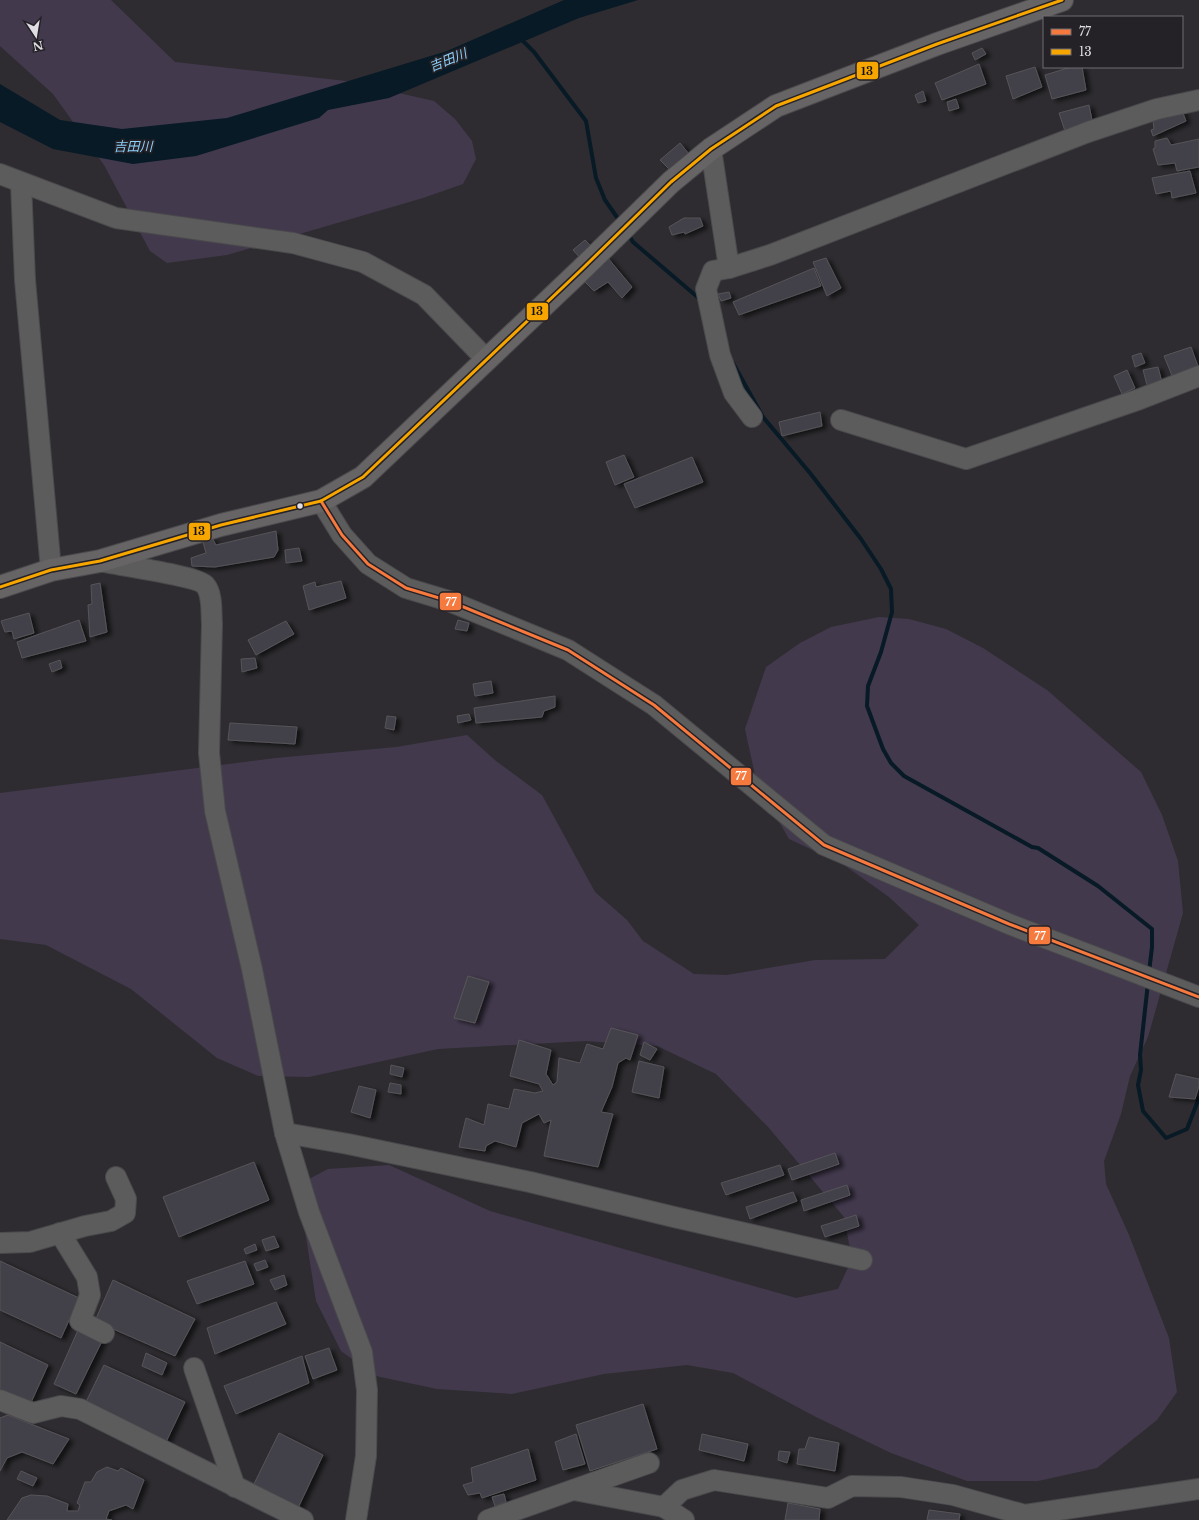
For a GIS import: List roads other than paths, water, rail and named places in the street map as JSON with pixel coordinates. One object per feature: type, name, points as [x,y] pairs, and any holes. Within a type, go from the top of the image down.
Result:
[{"type":"main road","points":[[0,587],[51,570],[100,562],[221,525],[321,501],[363,477],[581,270],[630,220],[671,182],[711,149],[776,106],[937,44],[1062,0]]},
{"type":"street","points":[[752,417],[734,393],[720,355],[706,289],[713,271],[729,268],[770,255],[1088,132],[1157,109],[1199,100]]},
{"type":"street","points":[[711,149],[729,268]]},
{"type":"street","points":[[0,174],[20,183],[116,218],[293,243],[363,262],[424,295],[486,359]]},
{"type":"street","points":[[20,183],[25,280],[51,570]]},
{"type":"street","points":[[841,420],[966,459],[1199,376]]},
{"type":"street","points":[[321,501],[342,535],[368,564],[406,588],[449,601],[568,650],[654,705],[824,845],[1009,924],[1199,997]]},
{"type":"street","points":[[100,562],[189,578],[204,584],[208,590],[211,605],[212,624],[209,753],[215,811],[252,969],[286,1133],[309,1212],[362,1352],[367,1390],[366,1456],[356,1520]]},
{"type":"street","points":[[286,1133],[348,1144],[530,1182],[862,1260]]},
{"type":"street","points":[[0,1243],[30,1242],[85,1226],[111,1221],[125,1213],[126,1199],[116,1176]]},
{"type":"street","points":[[60,1233],[87,1277],[90,1295],[80,1321],[104,1333]]},
{"type":"street","points":[[194,1368],[235,1487]]},
{"type":"street","points":[[0,1400],[33,1413],[62,1406],[80,1409],[303,1520]]},
{"type":"street","points":[[488,1520],[649,1464]]},
{"type":"street","points":[[664,1508],[682,1490],[714,1480],[828,1498],[852,1486],[900,1487],[953,1495],[1025,1515],[1199,1489]]},
{"type":"street","points":[[574,1490],[664,1508],[684,1520]]},
{"type":"water","name":"吉田川","points":[[564,0],[638,0],[579,18],[389,98],[328,110],[319,118],[196,156],[133,164],[53,149],[0,122],[0,84],[60,120],[122,129],[227,118],[447,51]]},
{"type":"waterway","points":[[519,37],[534,52],[586,121],[596,178],[605,200],[621,223]]},
{"type":"waterway","points":[[628,234],[633,242],[701,300]]},
{"type":"waterway","points":[[733,363],[763,417],[810,473],[861,539],[881,569],[891,589],[892,612],[881,652],[868,686],[867,706],[883,749],[891,763],[904,776],[1032,847],[1038,848],[1098,886],[1152,929],[1152,947],[1149,972]]},
{"type":"waterway","points":[[1148,983],[1140,1055],[1141,1070],[1138,1085],[1143,1111],[1166,1138],[1187,1129],[1199,1098]]}]
